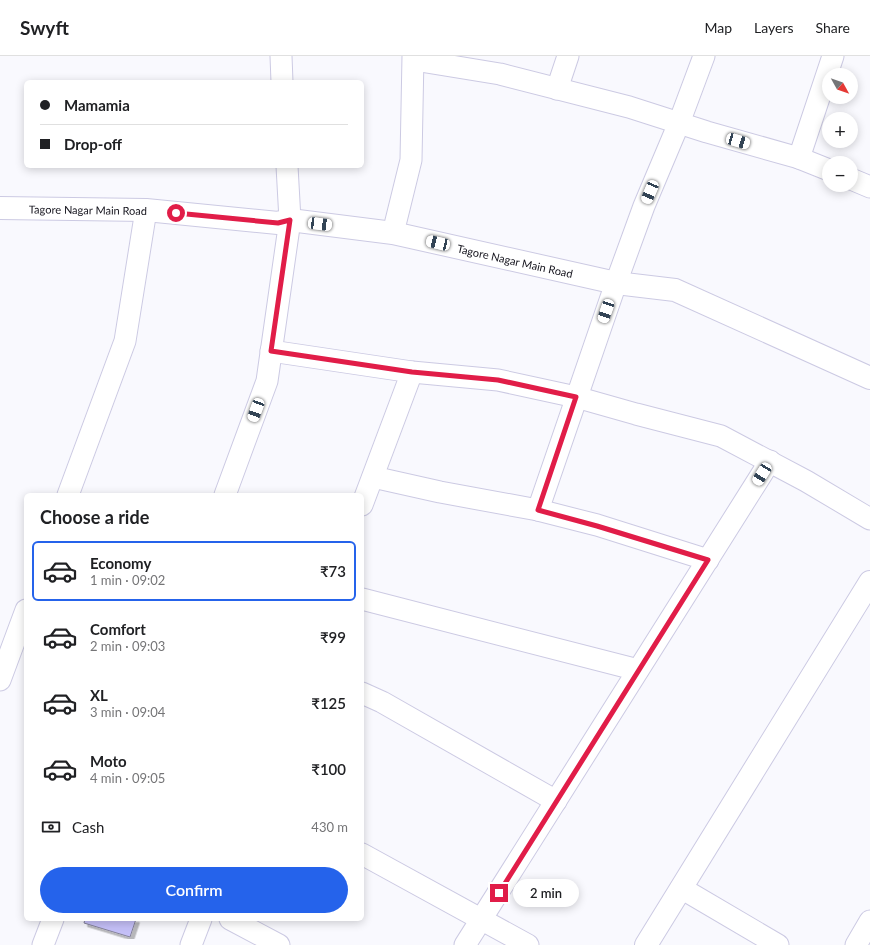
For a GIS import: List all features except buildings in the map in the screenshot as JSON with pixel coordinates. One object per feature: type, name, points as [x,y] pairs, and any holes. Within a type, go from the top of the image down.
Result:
[{"type":"street","points":[[281,56],[282,80]]},
{"type":"street","points":[[557,89],[568,56]]},
{"type":"street","points":[[538,510],[576,397],[644,206],[679,123],[704,56]]},
{"type":"street","points":[[799,158],[833,56]]},
{"type":"street","points":[[393,233],[411,160],[414,58],[500,74],[628,106],[707,132],[799,158],[822,167]]},
{"type":"street","points":[[225,493],[267,381],[290,220],[288,168]]},
{"type":"street","points":[[858,182],[870,187]]},
{"type":"street","name":"Tagore Nagar Main Road","points":[[0,208],[146,210],[278,223],[290,220],[393,233],[616,283],[675,290],[870,378]]},
{"type":"street","points":[[76,493],[125,341],[146,210]]},
{"type":"street","points":[[271,351],[412,372],[498,380],[576,397],[721,436],[770,461],[870,519]]},
{"type":"street","points":[[364,500],[412,372]]},
{"type":"street","points":[[465,945],[770,461]]},
{"type":"street","points":[[373,477],[440,492],[538,510],[597,526],[708,560]]},
{"type":"street","points":[[646,945],[870,582]]},
{"type":"street","points":[[364,600],[638,670]]},
{"type":"street","points":[[0,680],[24,616]]},
{"type":"street","points":[[364,694],[382,702],[556,801]]},
{"type":"street","points":[[364,855],[528,945]]},
{"type":"street","points":[[681,888],[778,945]]},
{"type":"street","points":[[42,945],[52,921]]},
{"type":"street","points":[[191,945],[201,921]]},
{"type":"street","points":[[234,921],[279,945]]},
{"type":"street","points":[[856,945],[870,921]]},
{"type":"route","points":[[176,213],[278,223],[290,220],[271,351],[412,372],[498,380],[576,397],[538,510],[597,526],[708,560],[630,682],[499,893]]}]
